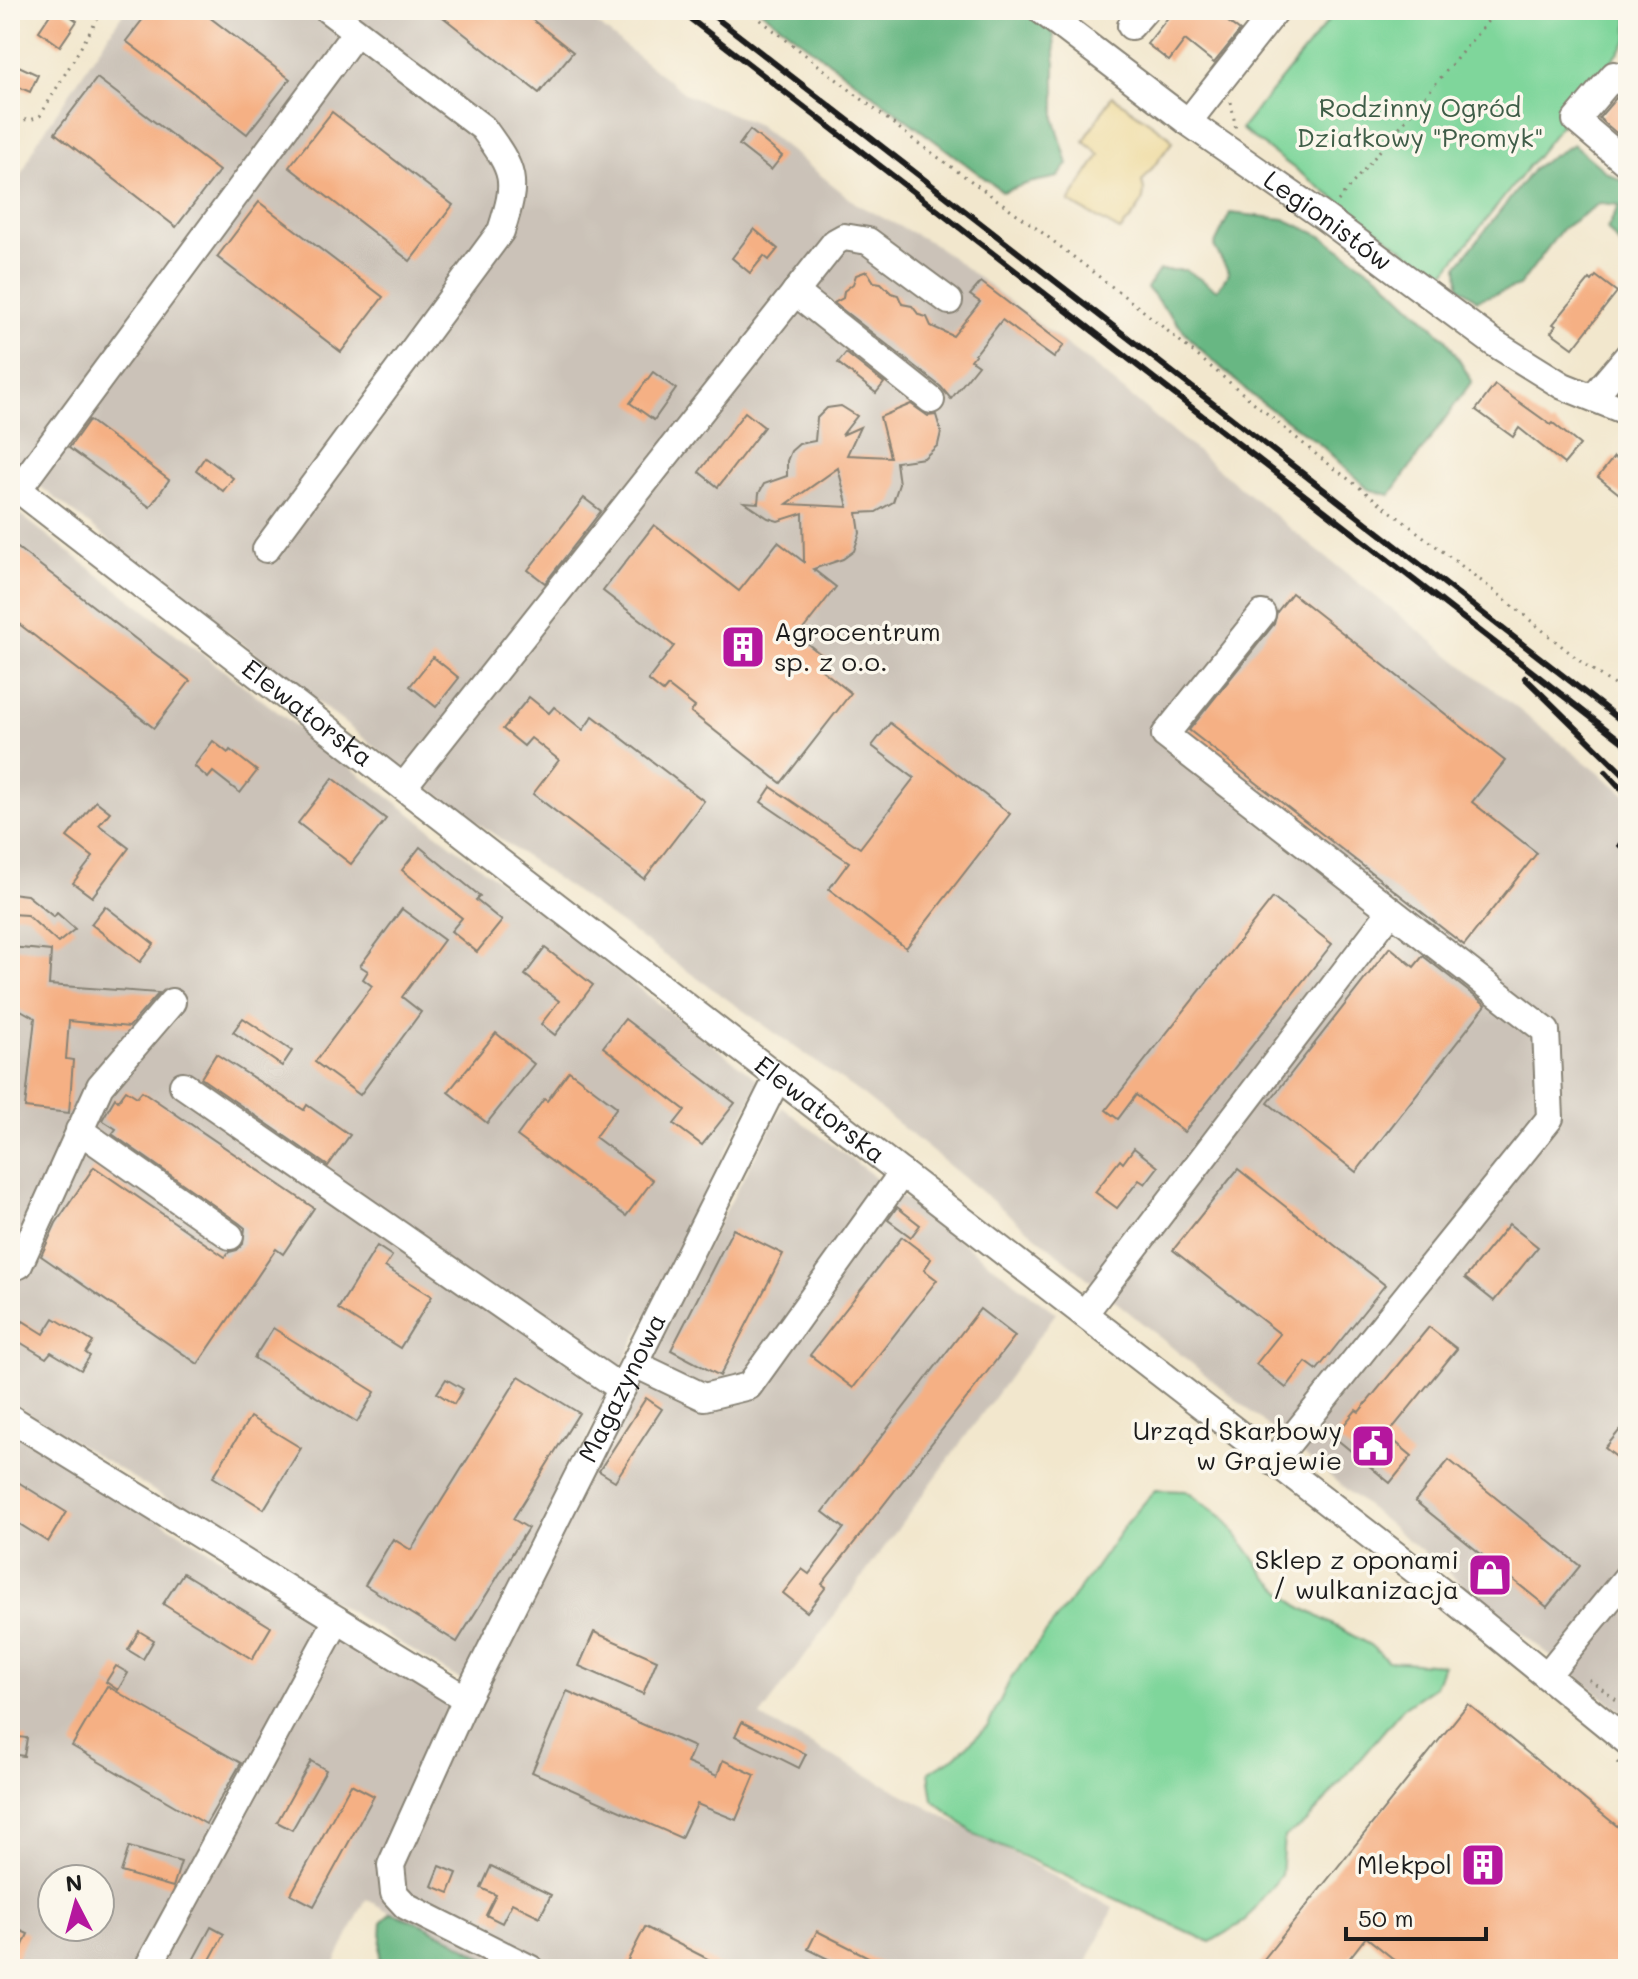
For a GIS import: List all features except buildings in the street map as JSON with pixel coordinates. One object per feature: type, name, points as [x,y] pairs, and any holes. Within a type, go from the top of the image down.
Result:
[{"type":"street","points":[[266,549],[501,231],[513,195],[511,177],[501,153],[483,128],[328,10]]},
{"type":"street","name":"Legionistów","points":[[1041,10],[1188,122],[1324,217],[1494,343],[1563,386],[1628,412]]},
{"type":"street","points":[[1188,122],[1276,10]]},
{"type":"street","points":[[15,485],[356,32]]},
{"type":"street","points":[[1628,87],[1614,75],[1576,120],[1628,164]]},
{"type":"street","points":[[404,786],[835,242],[844,237],[868,241],[949,301]]},
{"type":"street","points":[[795,292],[931,400]]},
{"type":"street","points":[[1593,397],[1628,356]]},
{"type":"street","name":"Elewatorska","points":[[15,485],[1084,1314],[1547,1675],[1628,1742]]},
{"type":"street","points":[[1262,614],[1165,735],[1546,1031],[1550,1118],[1273,1462]]},
{"type":"street","points":[[1084,1314],[1391,911]]},
{"type":"street","points":[[13,1269],[100,1086],[172,1002]]},
{"type":"street","name":"Magazynowa","points":[[531,1969],[406,1906],[394,1893],[391,1865],[466,1699],[778,1077]]},
{"type":"street","points":[[183,1085],[622,1389]]},
{"type":"street","points":[[79,1130],[230,1236]]},
{"type":"street","points":[[635,1364],[704,1397],[749,1386],[902,1173]]},
{"type":"street","points":[[10,1418],[466,1699]]},
{"type":"street","points":[[1547,1675],[1628,1576]]},
{"type":"street","points":[[147,1969],[337,1620]]},
{"type":"path","points":[[10,113],[19,120],[34,120],[40,116],[103,10]]},
{"type":"path","points":[[748,10],[914,140],[1031,224],[1146,313],[1317,455],[1580,661],[1628,695]]},
{"type":"path","points":[[1324,217],[1497,10]]},
{"type":"path","points":[[1579,1672],[1628,1709]]},
{"type":"shaded area","points":[[125,10],[579,10],[687,95],[758,125],[858,205],[934,244],[1084,358],[1308,543],[1628,796],[1628,1716],[1549,1655],[864,1096],[420,782],[10,463],[10,199],[37,142]]},
{"type":"shaded area","points":[[10,507],[760,1081],[494,1631],[465,1683],[10,1402]]},
{"type":"shaded area","points":[[782,1107],[1056,1313],[760,1717],[1113,1908],[1084,1969],[502,1969],[449,1937],[366,1899],[332,1969],[10,1969],[10,1430],[460,1702]]},
{"type":"green space","points":[[760,10],[1051,10],[1055,48],[1055,121],[1068,164],[1058,177],[1003,192]]},
{"type":"green space","name":"Rodzinny Ogród Działkowy \"Promyk\"","points":[[1337,10],[1628,10],[1628,40],[1441,277],[1241,129]]},
{"type":"green space","points":[[1573,144],[1606,172],[1628,184],[1628,255],[1607,229],[1619,205],[1600,203],[1562,229],[1519,286],[1477,300],[1459,286],[1458,265],[1535,167]]},
{"type":"green space","points":[[1230,213],[1284,219],[1322,236],[1382,278],[1446,339],[1472,381],[1390,495],[1368,489],[1321,445],[1254,397],[1196,345],[1147,288],[1159,270],[1186,270],[1217,290],[1229,273],[1214,246]]},
{"type":"green space","points":[[1155,1490],[1186,1491],[1226,1520],[1267,1577],[1297,1605],[1370,1645],[1388,1661],[1443,1665],[1435,1686],[1403,1708],[1307,1822],[1284,1837],[1281,1875],[1245,1921],[1210,1942],[976,1835],[933,1800],[929,1772],[955,1757],[988,1726],[1010,1680],[1126,1524]]},
{"type":"green space","points":[[391,1913],[435,1930],[502,1969],[379,1969],[382,1921]]},
{"type":"sand","points":[[1112,96],[1169,136],[1172,142],[1142,182],[1142,202],[1120,231],[1069,202],[1100,155],[1084,141]]},
{"type":"railway","points":[[679,10],[1628,746]]},
{"type":"railway","points":[[706,10],[1628,726]]},
{"type":"railway","points":[[1525,678],[1628,779]]},
{"type":"railway","points":[[1606,772],[1628,796]]},
{"type":"railway","points":[[1620,845],[1628,851]]},
{"type":"place","name":"Agrocentrum sp. z o.o.","points":[[743,647]]},
{"type":"place","name":"Urząd Skarbowy w Grajewie","points":[[1373,1446]]},
{"type":"place","name":"Sklep z oponami / wulkanizacja","points":[[1490,1575]]},
{"type":"place","name":"Mlekpol","points":[[1483,1865]]}]
